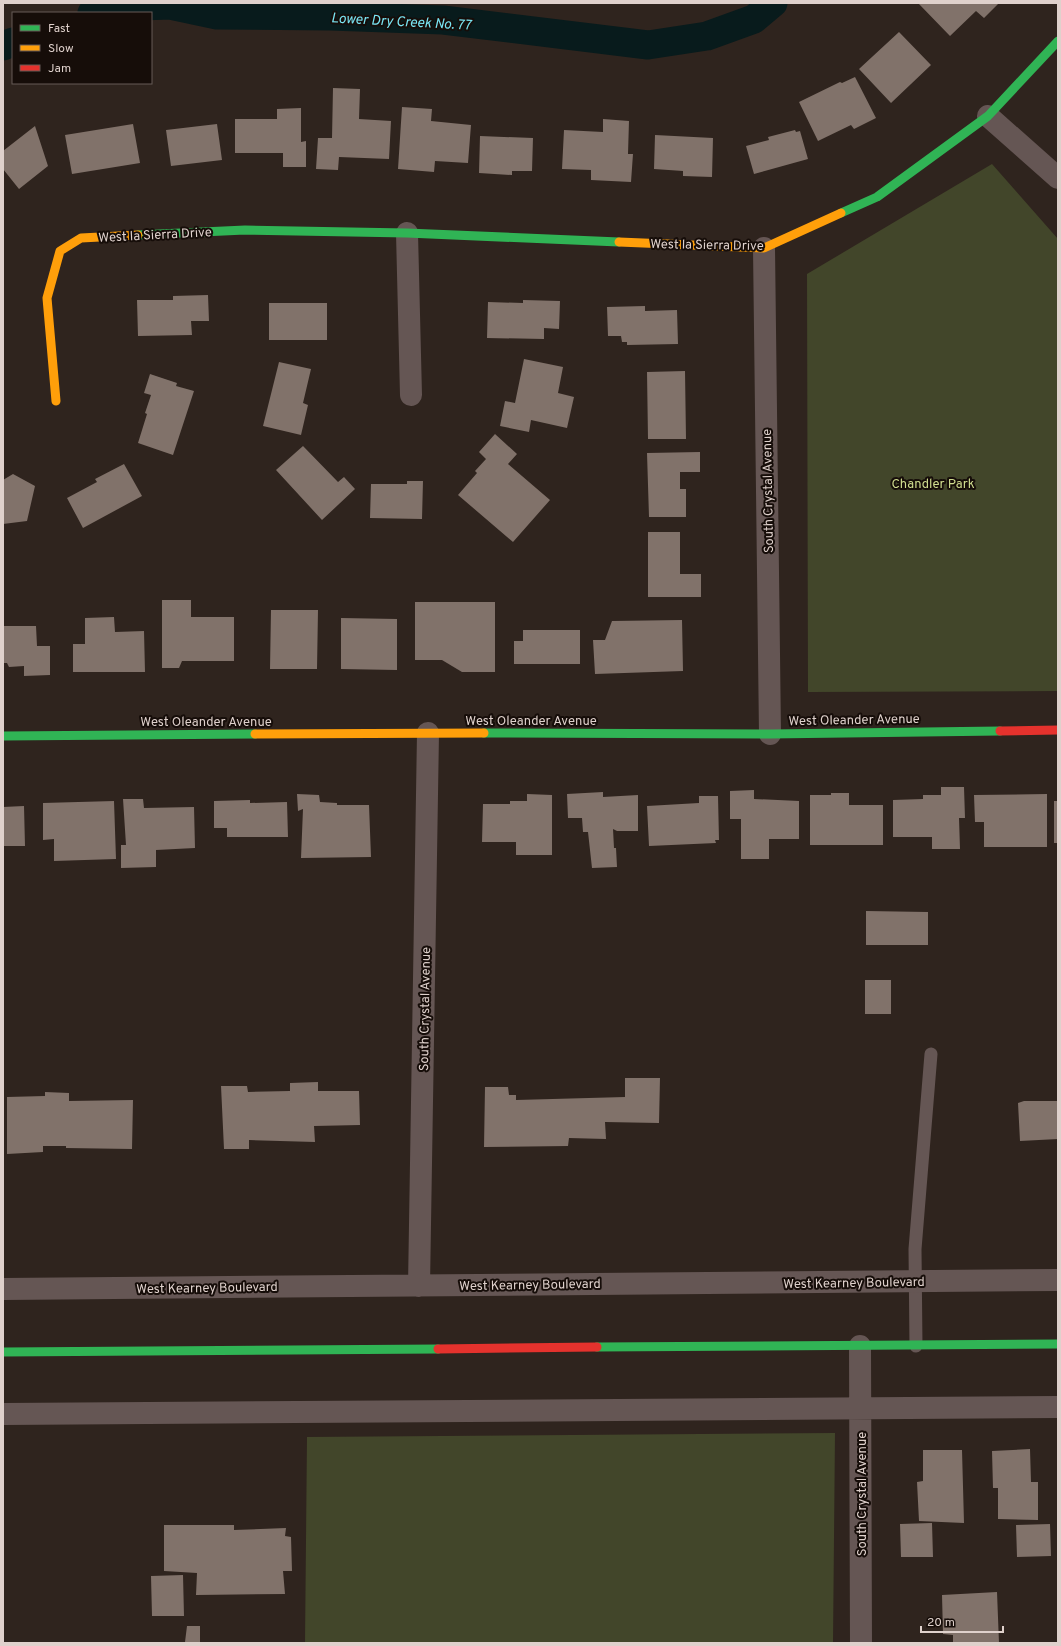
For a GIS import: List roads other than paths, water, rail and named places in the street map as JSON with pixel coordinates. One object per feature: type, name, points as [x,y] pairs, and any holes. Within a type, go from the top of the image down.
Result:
[{"type":"street","name":"West la Sierra Drive","points":[[56,401],[47,298],[60,251],[81,238],[244,230],[407,232],[764,248],[878,197],[988,116],[1058,41]]},
{"type":"street","points":[[988,116],[1058,178]]},
{"type":"street","points":[[407,232],[412,395]]},
{"type":"street","name":"South Crystal Avenue","points":[[764,248],[770,734]]},
{"type":"street","name":"West Oleander Avenue","points":[[3,736],[428,733],[770,734],[1058,730]]},
{"type":"street","name":"South Crystal Avenue","points":[[419,1286],[428,733]]},
{"type":"street","name":"West Kearney Boulevard","points":[[3,1289],[1058,1280]]},
{"type":"street","points":[[3,1352],[1058,1344]]},
{"type":"street","name":"South Crystal Avenue","points":[[860,1346],[861,1643]]},
{"type":"street","points":[[3,1414],[1058,1408]]},
{"type":"lane","points":[[916,1346],[914,1281],[915,1249],[931,1054]]},
{"type":"waterway","name":"Lower Dry Creek No. 77","points":[[95,12],[111,7],[170,5],[217,15],[330,16],[443,20],[648,45],[707,36],[754,19],[773,3]]},
{"type":"waterway","name":"Lower Dry Creek No. 77","points":[[3,46],[12,42]]},
{"type":"park label","name":"Chandler Park","points":[[933,483]]}]
